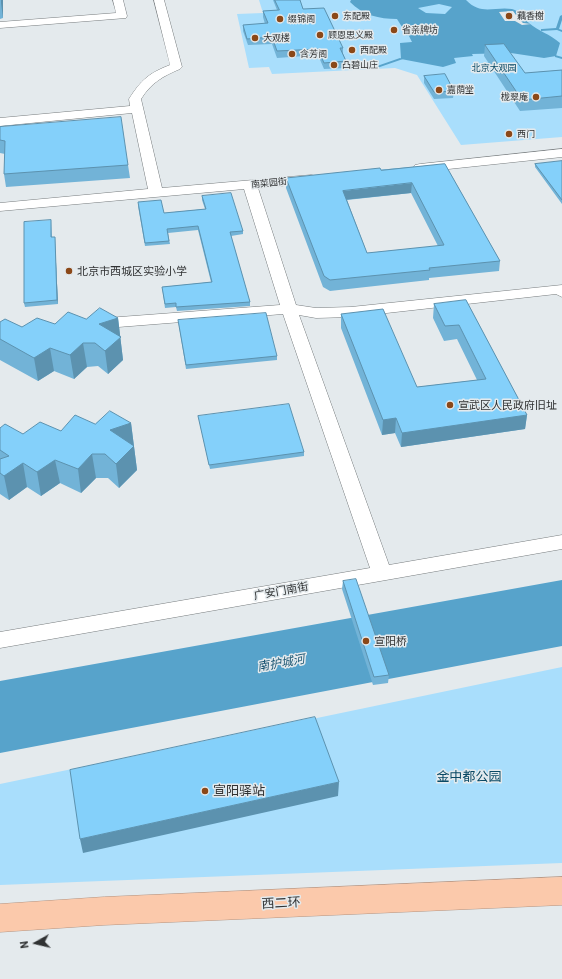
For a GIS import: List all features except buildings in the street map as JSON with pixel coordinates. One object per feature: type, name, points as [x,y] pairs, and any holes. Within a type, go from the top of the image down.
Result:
[{"type":"highway","name":"西二环","points":[[0,918],[119,911],[562,891]]},
{"type":"street","points":[[0,25],[122,16],[118,0]]},
{"type":"street","points":[[156,194],[135,99],[144,83],[153,76],[176,67],[159,0]]},
{"type":"street","points":[[0,122],[136,109]]},
{"type":"street","points":[[406,169],[562,153]]},
{"type":"street","name":"南菜园街","points":[[0,207],[250,186],[328,177]]},
{"type":"street","points":[[250,186],[290,309],[380,569]]},
{"type":"street","points":[[75,326],[290,309],[316,313],[351,312],[560,289],[562,292]]},
{"type":"street","name":"广安门南街","points":[[0,640],[380,569],[562,531]]},
{"type":"street","name":"广安门南街","points":[[0,629],[562,542]]},
{"type":"green space","name":"北京大观园","points":[[259,0],[562,0],[562,137],[461,145],[417,75],[395,68],[272,74],[269,67],[249,68],[237,14],[263,13]]},
{"type":"green space","name":"金中都公园","points":[[562,667],[562,863],[0,885],[0,784]]},
{"type":"water","points":[[351,0],[466,0],[477,8],[506,8],[515,10],[533,26],[560,43],[556,56],[544,58],[511,53],[472,54],[473,56],[454,58],[456,63],[443,67],[401,59],[400,43],[412,42],[407,32],[415,32],[411,26],[402,27],[397,19],[384,18],[366,13],[350,2]],"holes":[[[439,4],[452,7],[445,14],[426,13],[418,8]]]},
{"type":"water","name":"南护城河","points":[[562,580],[562,646],[0,753],[0,681]]},
{"type":"pier","name":"藕香榭","points":[[513,11],[516,15],[521,14],[523,16],[517,17],[523,23],[531,24],[522,25],[515,21],[505,21],[499,12]]},
{"type":"waterway","points":[[557,29],[562,16]]},
{"type":"waterway","points":[[542,30],[557,29]]},
{"type":"waterway","points":[[557,29],[562,31]]},
{"type":"waterway","points":[[556,56],[562,58]]},
{"type":"waterway","points":[[350,65],[377,67],[401,59]]},
{"type":"place","name":"东配殿","points":[[335,16]]},
{"type":"place","name":"藕香榭","points":[[509,16]]},
{"type":"place","name":"缀锦阁","points":[[280,19]]},
{"type":"place","name":"省亲牌坊","points":[[394,30]]},
{"type":"place","name":"顾恩思义殿","points":[[320,35]]},
{"type":"place","name":"大观楼","points":[[255,38]]},
{"type":"place","name":"西配殿","points":[[352,50]]},
{"type":"place","name":"含芳阁","points":[[292,54]]},
{"type":"place","name":"凸碧山庄","points":[[334,65]]},
{"type":"place","name":"嘉荫堂","points":[[439,90]]},
{"type":"place","name":"栊翠庵","points":[[536,97]]},
{"type":"place","name":"西门","points":[[509,134]]},
{"type":"place","name":"北京市西城区实验小学","points":[[69,271]]},
{"type":"place","name":"宣武区人民政府旧址","points":[[450,405]]},
{"type":"place","name":"宣阳桥","points":[[366,641]]},
{"type":"place","name":"宣阳驿站","points":[[205,791]]}]
